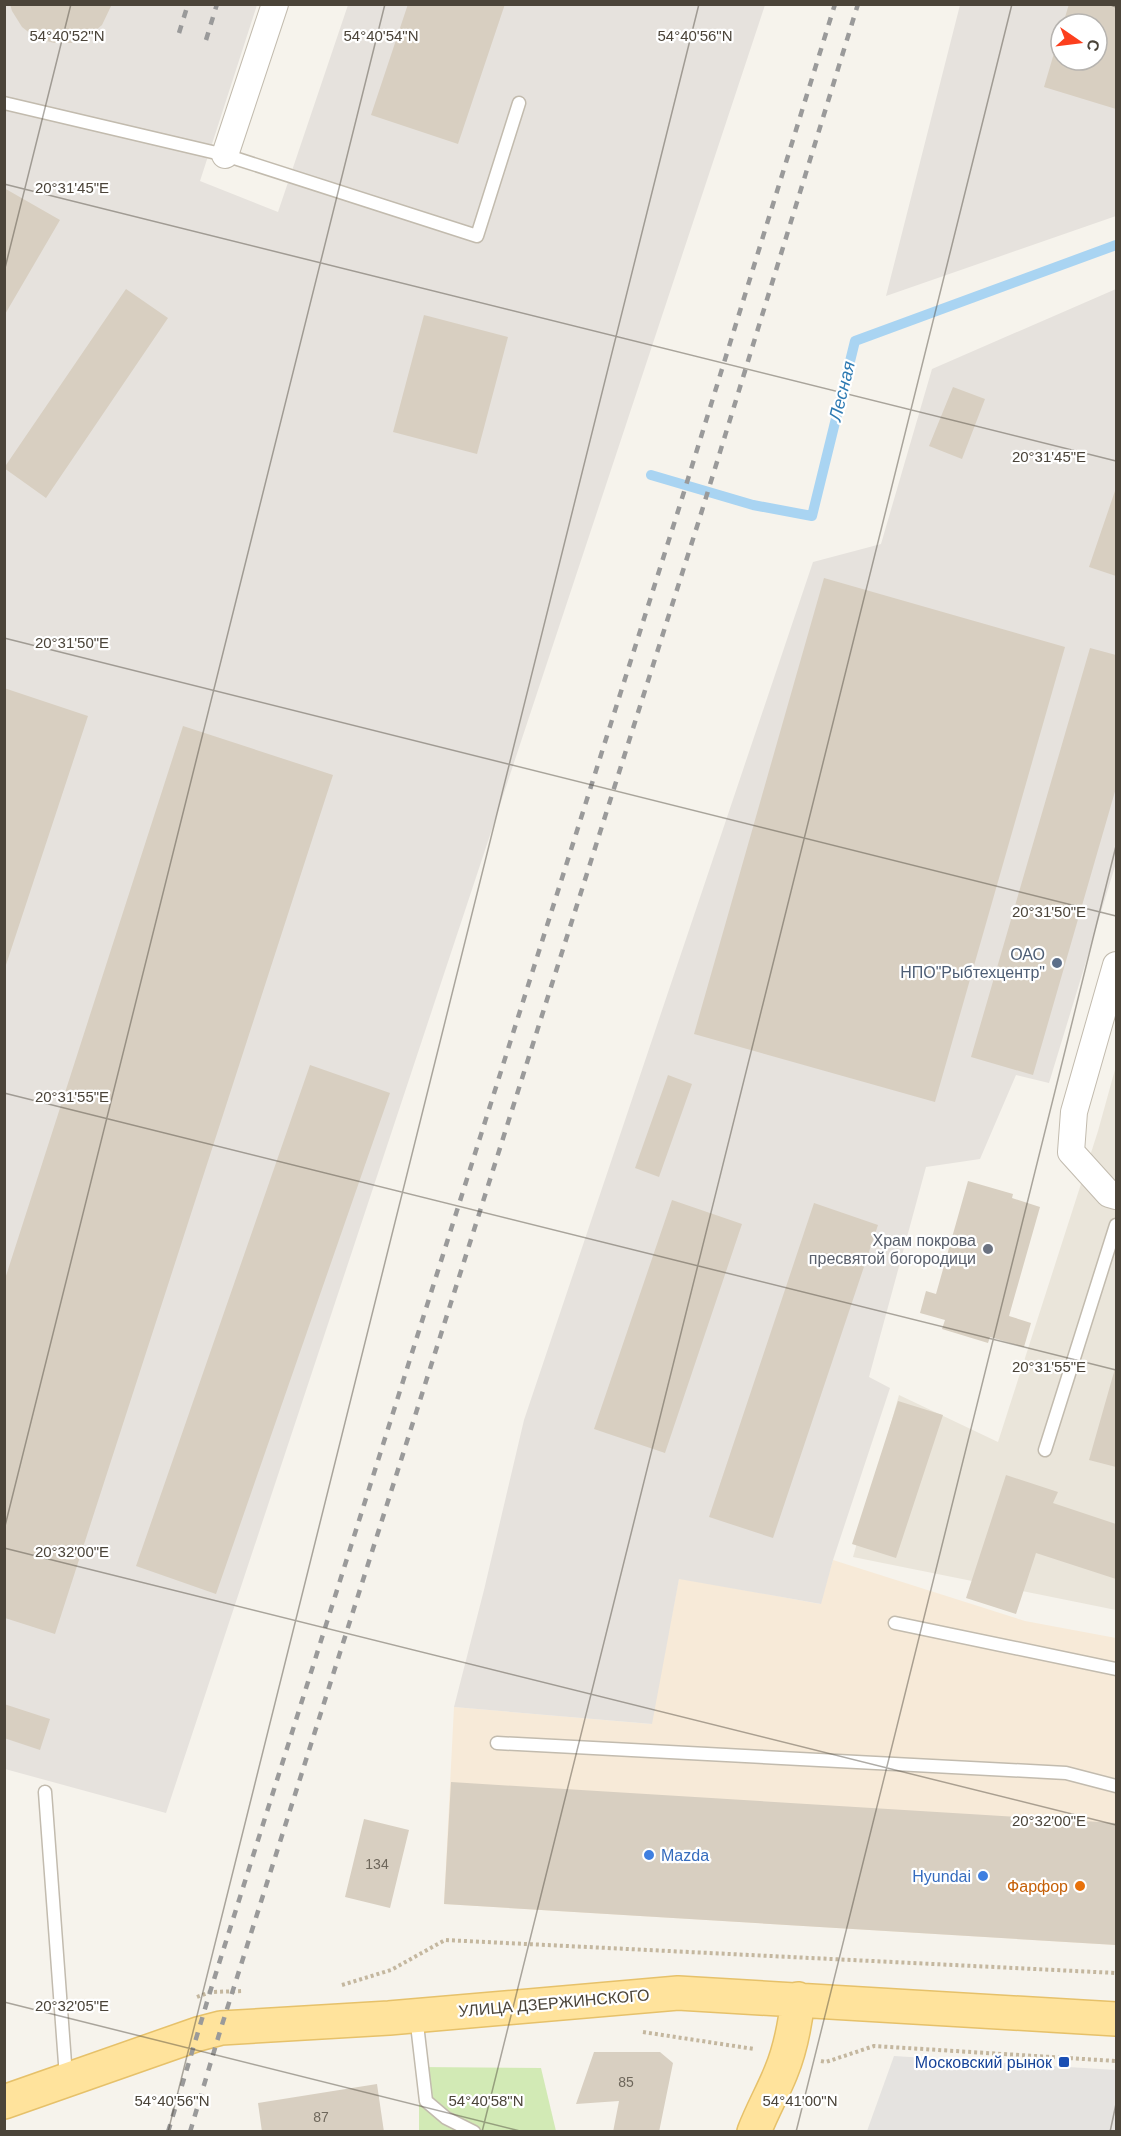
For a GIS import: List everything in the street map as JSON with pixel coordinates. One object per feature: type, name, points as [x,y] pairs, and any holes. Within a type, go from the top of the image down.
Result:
[{"type":"main road","name":"УЛИЦА ДЗЕРЖИНСКОГО","points":[[4,2102],[221,2028],[416,2015],[678,1993],[1116,2019]]},
{"type":"main road","points":[[754,2132],[781,2072],[794,2034],[798,2000]]},
{"type":"street","points":[[225,155],[276,4]]},
{"type":"street","points":[[1116,965],[1074,1112],[1071,1152],[1109,1194],[1116,1196]]},
{"type":"lane","points":[[4,103],[225,155],[477,236],[519,103]]},
{"type":"lane","points":[[1045,1450],[1116,1225]]},
{"type":"lane","points":[[895,1623],[1116,1669]]},
{"type":"lane","points":[[497,1743],[1066,1773],[1116,1786]]},
{"type":"lane","points":[[45,1792],[67,2081]]},
{"type":"lane","points":[[416,2015],[426,2101],[446,2118],[474,2132]]},
{"type":"path","points":[[639,2031],[826,2062],[874,2046],[1116,2061]]},
{"type":"shaded area","points":[[4,5],[257,5],[200,181],[278,212],[348,5],[765,5],[166,1813],[5,1769]]},
{"type":"shaded area","points":[[960,5],[1116,5],[1116,216],[886,296]]},
{"type":"shaded area","points":[[1116,289],[1116,863],[1049,1083],[1016,1075],[980,1159],[926,1167],[869,1377],[890,1388],[833,1560],[821,1604],[679,1579],[652,1724],[454,1707],[524,1420],[813,562],[881,544],[932,369]]},
{"type":"shaded area","points":[[1116,1066],[1116,1610],[853,1557],[899,1395],[998,1442],[1098,1131]]},
{"type":"shaded area","points":[[833,1560],[1025,1621],[1116,1638],[1116,1945],[444,1904],[454,1707],[651,1724],[679,1578],[820,1604]]},
{"type":"shaded area","points":[[894,2056],[1116,2070],[1116,2131],[867,2131]]},
{"type":"green space","points":[[419,2067],[541,2068],[556,2131],[419,2131]]},
{"type":"building","points":[[10,4],[112,4],[102,25],[89,36],[72,43],[54,43],[36,38],[22,27]]},
{"type":"building","points":[[408,4],[505,4],[458,144],[371,115]]},
{"type":"building","points":[[1069,4],[1116,4],[1116,109],[1044,87],[1049,70],[1049,72],[1109,72],[1109,12],[1067,12]]},
{"type":"building","points":[[4,188],[60,220],[4,316]]},
{"type":"building","points":[[126,289],[168,318],[46,498],[4,468]]},
{"type":"building","points":[[424,315],[508,337],[477,454],[393,432]]},
{"type":"building","points":[[953,387],[985,399],[962,459],[929,446]]},
{"type":"building","points":[[1116,488],[1116,576],[1089,567]]},
{"type":"building","points":[[824,578],[1065,647],[935,1102],[694,1034]]},
{"type":"building","points":[[1090,648],[1116,655],[1116,788],[1033,1075],[971,1057]]},
{"type":"building","points":[[4,688],[88,716],[5,968],[4,968]]},
{"type":"building","points":[[183,726],[333,775],[55,1634],[5,1618],[5,1279]]},
{"type":"building","points":[[310,1065],[390,1093],[216,1594],[136,1566]]},
{"type":"building","points":[[668,1075],[692,1084],[659,1177],[635,1168]]},
{"type":"building","name":"Храм покрова пресвятой богородици","points":[[968,1181],[1013,1194],[1012,1198],[1040,1207],[1009,1316],[1031,1323],[1024,1347],[990,1337],[988,1343],[942,1329],[945,1320],[920,1313],[926,1291],[936,1294]]},
{"type":"building","points":[[672,1200],[742,1224],[665,1453],[594,1429]]},
{"type":"building","points":[[814,1203],[878,1225],[773,1538],[709,1517]]},
{"type":"building","points":[[1116,1365],[1116,1467],[1089,1460]]},
{"type":"building","points":[[898,1401],[943,1415],[896,1558],[852,1544]]},
{"type":"building","points":[[1006,1475],[1058,1492],[1053,1503],[1116,1524],[1116,1579],[1036,1553],[1016,1614],[966,1598]]},
{"type":"building","points":[[4,1704],[50,1719],[40,1750],[4,1738]]},
{"type":"building","name":"Mazda","points":[[451,1782],[1116,1823],[1116,1945],[444,1904]]},
{"type":"building","points":[[364,1819],[409,1830],[390,1908],[345,1897]]},
{"type":"building","points":[[594,2052],[660,2052],[673,2063],[659,2132],[613,2132],[619,2101],[576,2104]]},
{"type":"building","points":[[377,2084],[384,2132],[262,2132],[258,2103]]},
{"type":"waterway","name":"Лесная","points":[[651,475],[753,505],[812,516],[855,341],[1116,245]]},
{"type":"railway","points":[[179,33],[188,4]]},
{"type":"railway","points":[[206,40],[217,4]]},
{"type":"railway","points":[[168,2132],[210,1992],[679,508],[835,4]]},
{"type":"railway","points":[[190,2132],[700,517],[858,4]]},
{"type":"place","name":"ОАО НПО\"Рыбтехцентр\"","points":[[1057,963]]},
{"type":"place","name":"Храм покрова пресвятой богородици","points":[[988,1249]]},
{"type":"place","name":"Mazda","points":[[649,1855]]},
{"type":"place","name":"Hyundai","points":[[983,1876]]},
{"type":"place","name":"Фарфор","points":[[1080,1886]]},
{"type":"place","name":"Московский рынок","points":[[1064,2062]]}]
